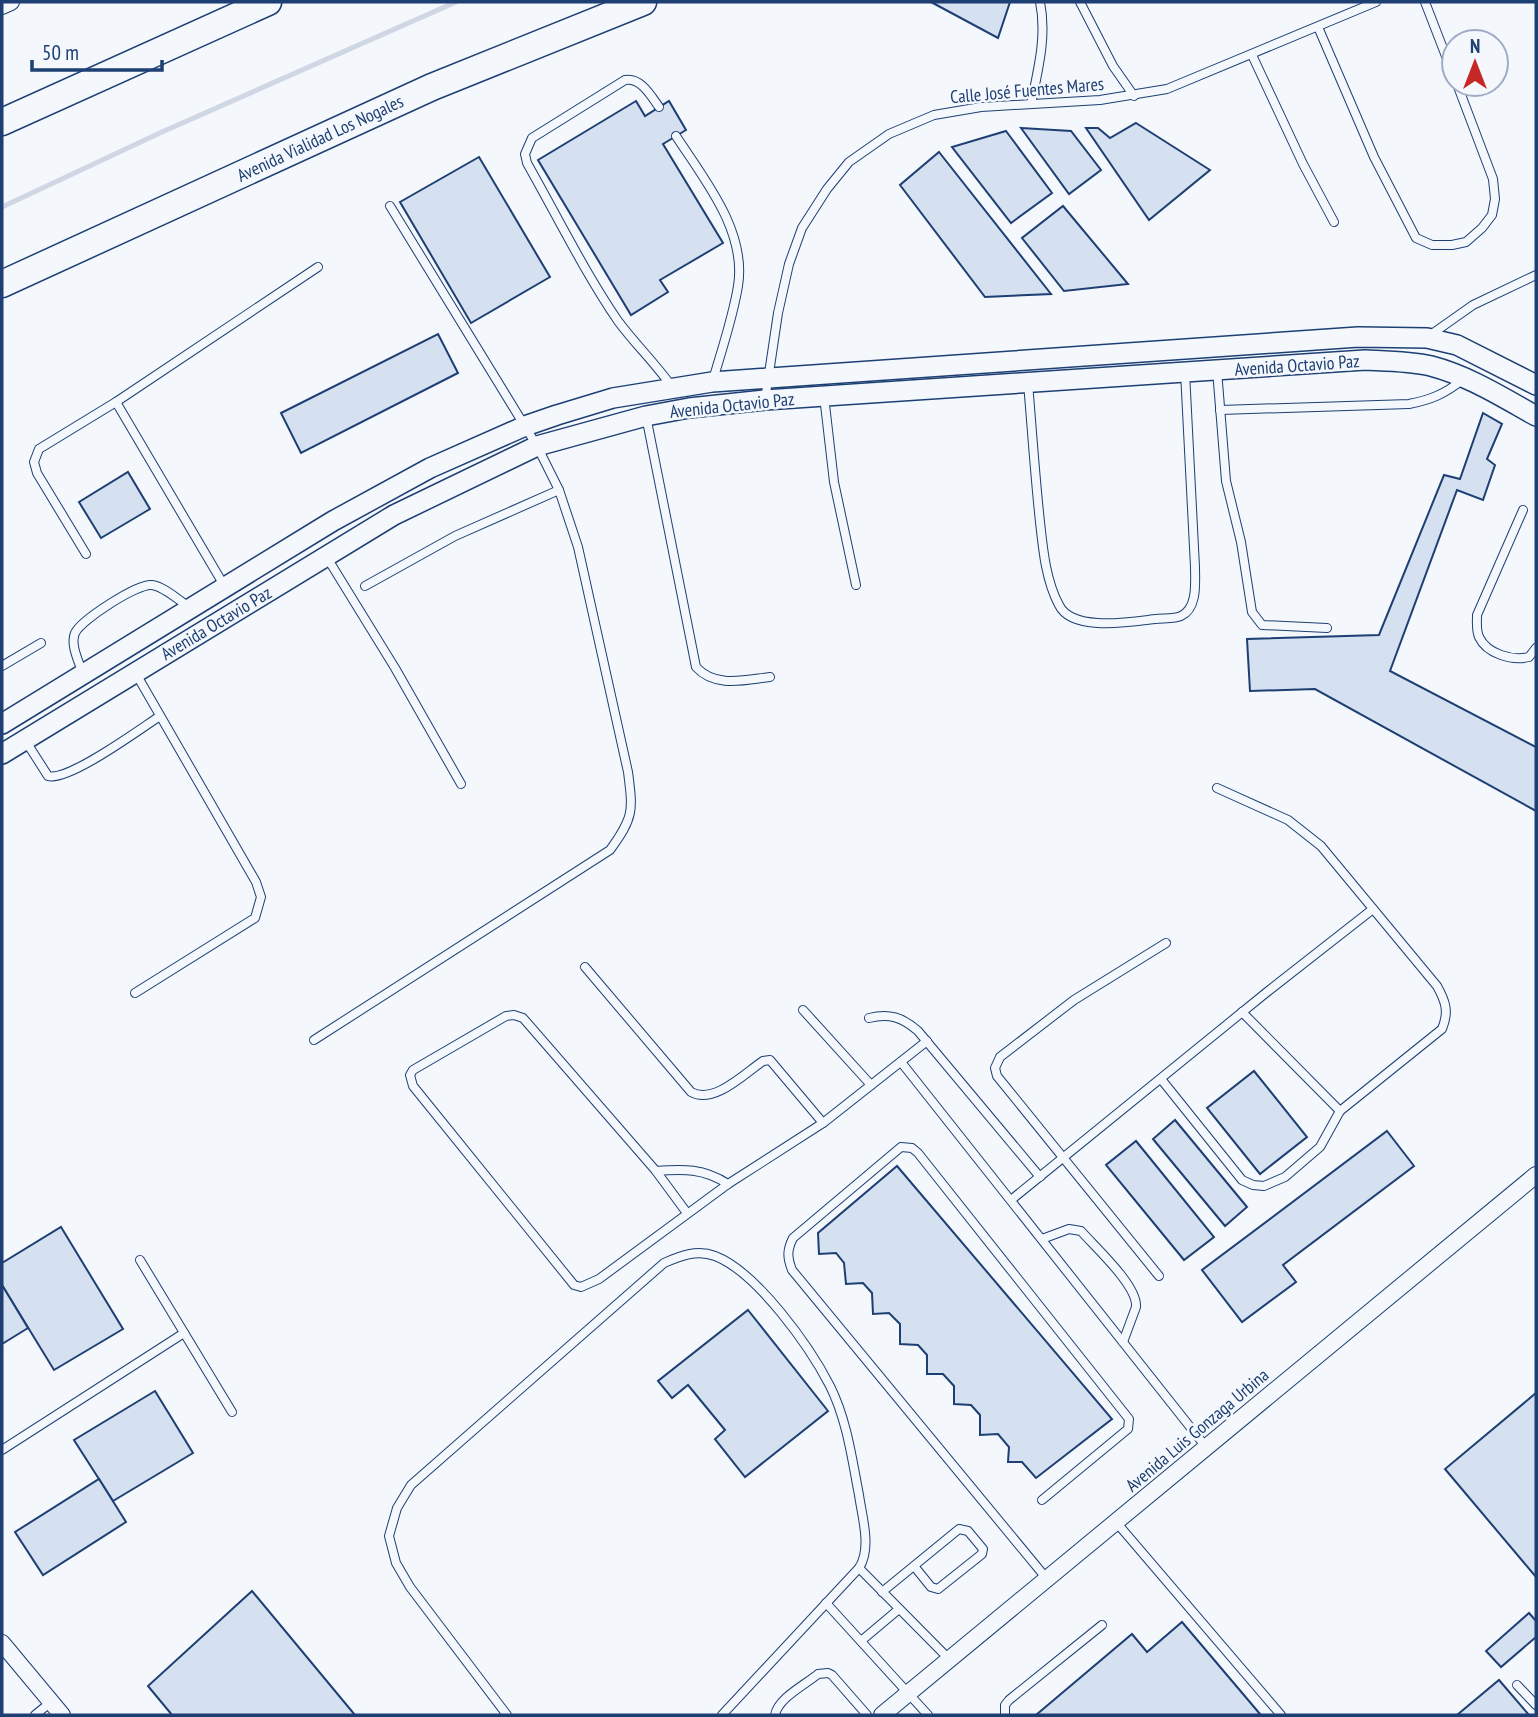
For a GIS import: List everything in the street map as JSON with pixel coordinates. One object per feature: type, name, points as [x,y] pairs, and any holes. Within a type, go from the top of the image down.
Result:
[{"type":"highway","points":[[2,122],[268,2]]},
{"type":"highway","name":"Avenida Vialidad Los Nogales","points":[[2,284],[432,87],[643,2]]},
{"type":"street","points":[[2,6],[11,2]]},
{"type":"street","name":"Avenida Octavio Paz","points":[[2,724],[333,521],[430,468],[524,426],[613,398],[712,382],[1358,337],[1427,338],[1457,345],[1536,384]]},
{"type":"street","name":"Avenida Octavio Paz","points":[[2,754],[394,515],[537,446],[646,416],[689,408],[765,400],[1377,360],[1431,366],[1465,378],[1536,416]]},
{"type":"street","name":"Avenida Luis Gonzaga Urbina","points":[[882,1715],[1536,1175]]},
{"type":"street","points":[[2,1643],[62,1715]]},
{"type":"lane","points":[[1031,104],[1042,52],[1040,2]]},
{"type":"lane","points":[[1080,2],[1112,66],[1134,96]]},
{"type":"lane","name":"Calle José Fuentes Mares","points":[[765,400],[789,264],[802,228],[827,189],[849,162],[889,134],[934,115],[981,107],[1100,100],[1167,89],[1376,2]]},
{"type":"lane","points":[[1425,2],[1440,40]]},
{"type":"lane","points":[[1318,27],[1374,157],[1416,238],[1432,245],[1466,242],[1492,215],[1493,179],[1462,98]]},
{"type":"lane","points":[[1251,55],[1334,222]]},
{"type":"lane","points":[[659,107],[636,80],[625,80],[532,138],[524,154],[593,282],[621,324],[657,365],[672,387]]},
{"type":"lane","points":[[676,136],[723,212],[736,247],[738,286],[712,382]]},
{"type":"lane","points":[[314,1040],[610,850],[624,831],[632,807],[628,772],[578,547],[559,490],[537,446],[390,206]]},
{"type":"lane","points":[[86,554],[37,473],[34,462],[39,449],[116,402],[318,267]]},
{"type":"lane","points":[[1427,338],[1473,305],[1536,275]]},
{"type":"lane","points":[[1217,370],[1227,481],[1254,617],[1262,625],[1275,627],[1326,628]]},
{"type":"lane","points":[[1028,383],[1036,490],[1051,586],[1060,608],[1071,618],[1120,623],[1181,616],[1189,608],[1194,596],[1195,567],[1185,372]]},
{"type":"lane","points":[[1220,411],[1409,404],[1432,399],[1465,378]]},
{"type":"lane","points":[[824,396],[834,482],[856,585]]},
{"type":"lane","points":[[116,402],[225,587]]},
{"type":"lane","points":[[646,416],[696,667],[714,680],[770,677]]},
{"type":"lane","points":[[365,586],[455,536],[559,490]]},
{"type":"lane","points":[[1523,510],[1477,615],[1477,629],[1481,641],[1494,652],[1513,659],[1529,657],[1536,648]]},
{"type":"lane","points":[[326,556],[395,668],[461,784]]},
{"type":"lane","points":[[83,674],[74,635],[79,627],[109,605],[146,585],[155,586],[190,608]]},
{"type":"lane","points":[[2,666],[41,643]]},
{"type":"lane","points":[[135,672],[256,882],[261,897],[255,918],[135,993]]},
{"type":"lane","points":[[25,740],[48,776],[55,778],[75,770],[160,716]]},
{"type":"lane","points":[[1161,1079],[1242,1180],[1264,1186],[1274,1183],[1308,1160],[1320,1147],[1340,1111],[1442,1029],[1447,1018],[1446,1007],[1437,986],[1321,846],[1306,832],[1265,808],[1217,788]]},
{"type":"lane","points":[[1011,1200],[1373,909]]},
{"type":"lane","points":[[1159,1276],[997,1076],[996,1062],[1074,1000],[1166,943]]},
{"type":"lane","points":[[585,967],[691,1091],[704,1095],[713,1093],[763,1061],[770,1060],[823,1123]]},
{"type":"lane","points":[[803,1010],[872,1085]]},
{"type":"lane","points":[[1242,1012],[1340,1111]]},
{"type":"lane","points":[[869,1018],[883,1015],[897,1017],[909,1023],[1040,1177]]},
{"type":"lane","points":[[687,1213],[656,1171],[523,1018],[506,1016],[413,1070],[410,1075],[413,1086],[574,1285],[581,1287],[599,1279],[728,1184],[823,1123],[927,1041]]},
{"type":"lane","points":[[901,1062],[1206,1447]]},
{"type":"lane","points":[[1042,1500],[1128,1429],[1129,1419],[918,1153],[912,1148],[901,1147],[793,1238],[788,1247],[787,1258],[792,1270],[1046,1579]]},
{"type":"lane","points":[[656,1171],[701,1171],[713,1174],[728,1184]]},
{"type":"lane","points":[[1042,1239],[1069,1229],[1081,1231],[1132,1289],[1136,1307],[1123,1342]]},
{"type":"lane","points":[[507,1715],[410,1587],[396,1563],[389,1536],[397,1508],[411,1485],[664,1263],[681,1255],[696,1253],[713,1255],[733,1265],[761,1290],[799,1336],[831,1387],[845,1426],[864,1524],[865,1550],[859,1568],[722,1715]]},
{"type":"lane","points":[[140,1260],[232,1412]]},
{"type":"lane","points":[[2,1450],[184,1334]]},
{"type":"lane","points":[[1116,1522],[1281,1715]]},
{"type":"lane","points":[[882,1592],[959,1529],[968,1531],[983,1549],[982,1554],[938,1589],[931,1587],[914,1566]]},
{"type":"lane","points":[[859,1568],[950,1660]]},
{"type":"lane","points":[[826,1603],[928,1715]]},
{"type":"lane","points":[[861,1641],[898,1609]]},
{"type":"lane","points":[[1004,1715],[1005,1705],[1009,1700],[1102,1625]]},
{"type":"lane","points":[[775,1715],[777,1707],[818,1674],[824,1673],[832,1675],[867,1715]]},
{"type":"lane","points":[[1517,1685],[1536,1705]]},
{"type":"lane","points":[[35,1715],[51,1702]]},
{"type":"building","points":[[931,2],[1010,2],[998,38]]},
{"type":"building","points":[[636,101],[645,116],[669,101],[686,130],[663,144],[723,243],[660,280],[668,292],[631,315],[538,160]]},
{"type":"building","points":[[1136,123],[1210,170],[1149,220],[1086,128],[1098,128],[1110,138]]},
{"type":"building","points":[[1021,128],[1071,131],[1101,170],[1069,194]]},
{"type":"building","points":[[1006,131],[1052,193],[1011,223],[952,147]]},
{"type":"building","points":[[939,152],[1051,294],[985,297],[900,185]]},
{"type":"building","points":[[479,157],[550,277],[471,323],[400,202]]},
{"type":"building","points":[[1063,206],[1128,284],[1064,291],[1022,238]]},
{"type":"building","points":[[438,334],[458,373],[301,453],[281,413]]},
{"type":"building","points":[[1483,413],[1502,424],[1487,459],[1495,465],[1483,500],[1457,490],[1390,671],[1536,747],[1536,811],[1315,689],[1250,691],[1247,639],[1379,635],[1444,475],[1460,479]]},
{"type":"building","points":[[128,472],[150,509],[101,538],[79,502]]},
{"type":"building","points":[[1254,1071],[1307,1137],[1260,1174],[1207,1108]]},
{"type":"building","points":[[1175,1120],[1247,1207],[1225,1226],[1153,1139]]},
{"type":"building","points":[[1387,1131],[1414,1166],[1283,1265],[1296,1282],[1242,1322],[1202,1270]]},
{"type":"building","points":[[1136,1141],[1214,1237],[1184,1260],[1106,1165]]},
{"type":"building","points":[[897,1166],[1112,1419],[1036,1478],[1022,1462],[1008,1462],[1009,1447],[998,1434],[980,1435],[980,1415],[971,1405],[954,1404],[954,1386],[943,1374],[927,1374],[927,1355],[918,1345],[900,1344],[900,1324],[889,1313],[873,1314],[872,1293],[863,1283],[846,1284],[844,1263],[836,1253],[819,1254],[818,1233]]},
{"type":"building","points":[[61,1227],[123,1329],[54,1370],[2,1285],[2,1263]]},
{"type":"building","points":[[2,1285],[28,1328],[2,1344]]},
{"type":"building","points":[[748,1310],[828,1411],[745,1477],[715,1439],[725,1430],[688,1385],[672,1398],[658,1381]]},
{"type":"building","points":[[155,1391],[193,1453],[113,1501],[74,1440]]},
{"type":"building","points":[[1536,1393],[1536,1577],[1445,1469]]},
{"type":"building","points":[[99,1479],[126,1522],[43,1575],[15,1532]]},
{"type":"building","points":[[252,1591],[355,1715],[172,1715],[148,1686]]},
{"type":"building","points":[[1529,1613],[1536,1621],[1536,1637],[1501,1667],[1486,1651]]},
{"type":"building","points":[[1182,1622],[1260,1714],[1036,1715],[1132,1634],[1147,1652]]},
{"type":"building","points":[[1499,1680],[1529,1715],[1457,1715]]},
{"type":"waterway","points":[[2,207],[162,132],[456,2]]}]
